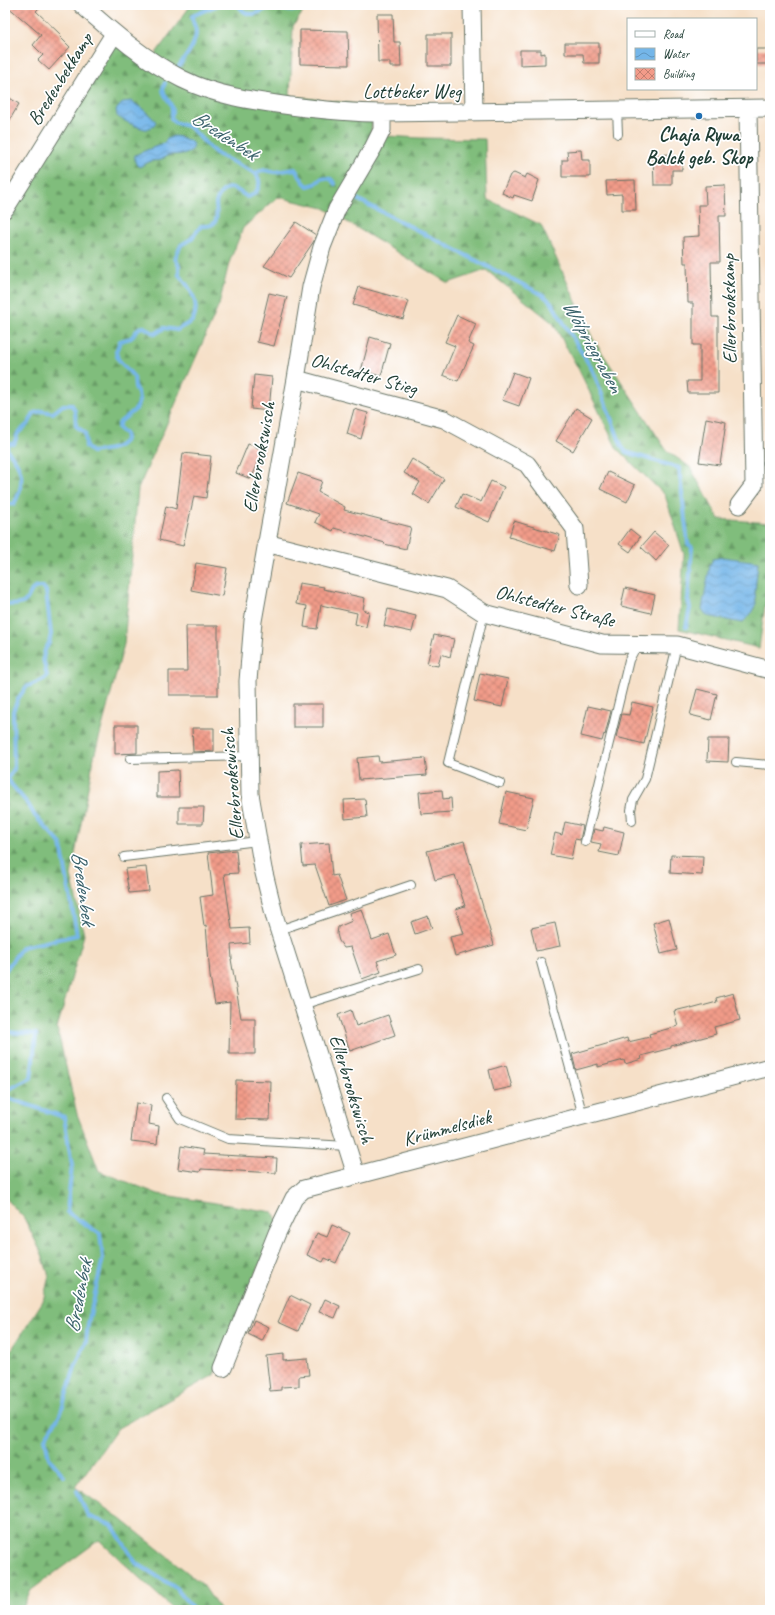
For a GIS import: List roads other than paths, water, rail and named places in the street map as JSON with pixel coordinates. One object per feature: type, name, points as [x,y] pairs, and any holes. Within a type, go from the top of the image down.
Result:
[{"type":"street","name":"Lottbeker Weg","points":[[82,5],[114,34],[151,60],[183,79],[222,94],[262,102],[343,112],[382,113],[770,108]]},
{"type":"street","points":[[472,5],[474,112]]},
{"type":"street","name":"Bredenbekkamp","points":[[5,209],[114,34]]},
{"type":"street","name":"Ellerbrookskamp","points":[[739,505],[754,485],[748,109]]},
{"type":"street","name":"Ohlstedter Stieg","points":[[382,113],[382,130],[337,209],[322,247],[311,287],[296,379],[444,419],[527,464],[576,529],[579,585]]},
{"type":"street","name":"Ellerbrookswisch","points":[[296,379],[253,621],[249,666],[248,756],[250,794],[263,869],[279,930],[356,1175]]},
{"type":"street","name":"Ohlstedter Straße","points":[[266,543],[447,589],[484,613],[602,644],[677,645],[770,670]]},
{"type":"street","name":"Krümmelsdiek","points":[[223,1368],[277,1233],[294,1198],[304,1189],[770,1067]]},
{"type":"lane","points":[[617,110],[618,134]]},
{"type":"lane","points":[[484,613],[448,763],[500,783]]},
{"type":"lane","points":[[585,842],[629,660],[638,645]]},
{"type":"lane","points":[[632,822],[631,810],[633,800],[645,779],[677,645]]},
{"type":"lane","points":[[130,759],[248,756]]},
{"type":"lane","points":[[736,762],[770,766]]},
{"type":"lane","points":[[124,857],[258,841]]},
{"type":"lane","points":[[279,930],[411,885]]},
{"type":"lane","points":[[541,962],[583,1116]]},
{"type":"lane","points":[[302,1005],[419,969]]},
{"type":"lane","points":[[166,1098],[180,1119],[228,1139],[346,1146]]},
{"type":"water","points":[[131,101],[155,120],[156,122],[151,128],[146,129],[138,127],[117,116],[116,110],[123,102]]},
{"type":"water","points":[[173,136],[178,136],[189,140],[193,144],[193,149],[186,154],[168,155],[161,160],[151,161],[139,167],[137,165],[135,155],[164,143],[167,139]]},
{"type":"water","points":[[723,557],[758,562],[755,592],[756,604],[750,615],[742,623],[707,616],[702,609],[710,565],[713,559]]},
{"type":"waterway","name":"Bredenbek","points":[[179,66],[190,50],[196,36],[192,16],[218,5]]},
{"type":"waterway","name":"Bredenbek","points":[[238,5],[248,14],[258,13],[271,8],[296,10],[299,5]]},
{"type":"waterway","name":"Bredenbek","points":[[5,502],[7,504],[14,504],[18,496],[21,482],[21,475],[17,463],[7,450],[7,444],[14,444],[18,433],[29,423],[34,413],[42,411],[53,413],[63,405],[72,405],[75,411],[76,426],[85,433],[86,447],[92,452],[114,448],[126,439],[125,433],[118,427],[120,422],[136,409],[139,400],[138,393],[135,388],[134,377],[118,359],[116,352],[120,341],[131,338],[139,328],[144,327],[155,334],[164,328],[177,330],[192,321],[195,315],[195,302],[191,290],[179,275],[179,266],[175,258],[181,245],[191,239],[201,226],[214,224],[217,215],[216,201],[225,189],[234,189],[247,197],[257,190],[259,180],[255,173],[217,154],[190,127],[174,122],[171,118],[172,112],[170,102],[163,92],[165,83]]},
{"type":"waterway","name":"Wölpriegraben","points":[[255,173],[263,170],[275,172],[295,169],[308,186],[315,184],[322,178],[331,179],[335,184]]},
{"type":"waterway","name":"Wölpriegraben","points":[[355,198],[543,295],[551,302],[593,371],[622,447],[626,452],[679,468],[688,544],[692,547],[688,600],[690,608],[686,627]]},
{"type":"waterway","name":"Bredenbek","points":[[5,604],[15,605],[22,603],[36,587],[43,587],[46,591],[51,634],[43,658],[47,676],[44,679],[26,687],[18,699],[13,711],[14,769],[8,778],[11,784],[28,804],[35,816],[61,844],[77,935],[22,947],[5,971]]},
{"type":"waterway","name":"Bredenbek","points":[[5,1032],[36,1034],[31,1078],[5,1091]]},
{"type":"waterway","name":"Bredenbek","points":[[5,1097],[64,1117],[72,1165],[67,1212],[100,1234],[103,1258],[88,1324],[86,1342],[75,1367],[60,1415],[45,1438],[49,1458],[64,1476]]},
{"type":"waterway","name":"Bredenbek","points":[[77,1491],[88,1516],[112,1525],[136,1563],[176,1588],[194,1610]]},
{"type":"place","name":"Chaja Rywa Balck geb. Skop","points":[[699,116]]}]
